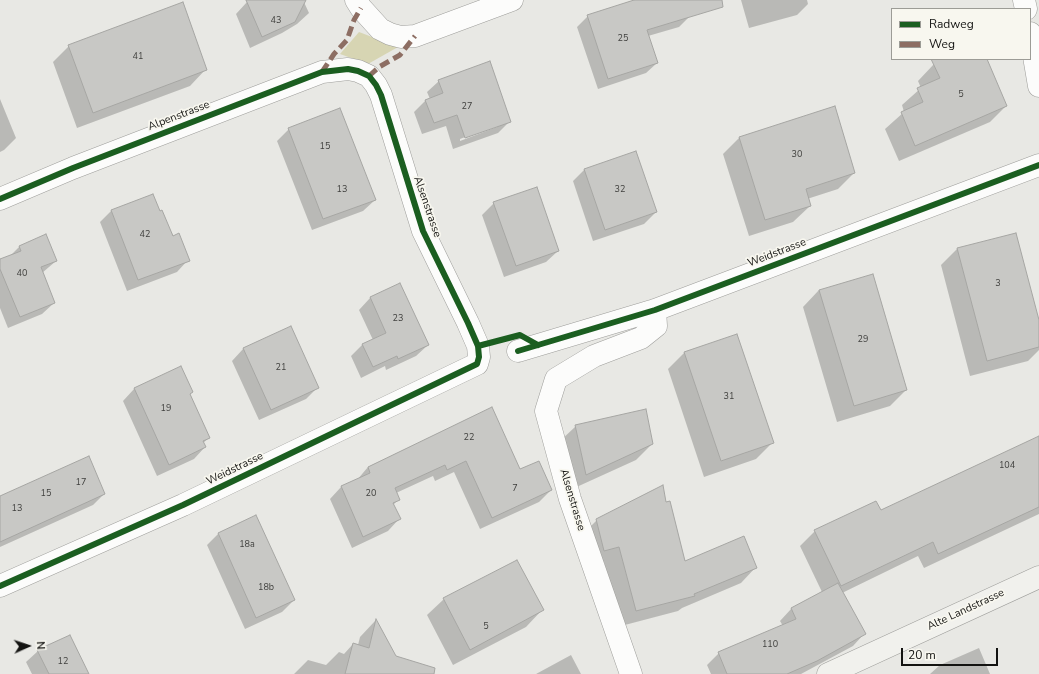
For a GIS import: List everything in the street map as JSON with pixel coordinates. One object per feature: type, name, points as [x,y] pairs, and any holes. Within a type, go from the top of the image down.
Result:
[{"type":"main road","name":"Alte Landstrasse","points":[[828,674],[1039,577]]},
{"type":"street","points":[[356,0],[361,8],[380,29],[401,37],[415,36],[512,0]]},
{"type":"street","points":[[1031,39],[1039,86]]},
{"type":"street","name":"Alpenstrasse","points":[[0,199],[73,168],[322,72],[348,69],[369,76]]},
{"type":"street","name":"Alsenstrasse","points":[[369,76],[376,85],[380,95],[423,231],[478,346],[477,364]]},
{"type":"street","name":"Weidstrasse","points":[[518,351],[656,310],[1039,164]]},
{"type":"street","name":"Alsenstrasse","points":[[631,674],[570,499],[546,411],[556,379],[594,356],[641,338],[656,326],[656,310]]},
{"type":"street","name":"Weidstrasse","points":[[0,586],[183,505],[477,364]]},
{"type":"shaded area","points":[[359,32],[398,47],[368,64],[340,54]]},
{"type":"building","points":[[246,0],[306,0],[295,22],[262,37]]},
{"type":"building","points":[[634,0],[722,0],[723,7],[647,30],[658,63],[608,79],[587,15]]},
{"type":"building","points":[[183,2],[207,70],[93,113],[68,45]]},
{"type":"building","points":[[931,60],[987,60],[1007,106],[915,146],[901,112],[923,102],[917,88],[940,78]]},
{"type":"building","points":[[490,61],[511,122],[465,138],[457,115],[434,123],[425,100],[443,93],[438,80]]},
{"type":"building","points":[[835,106],[855,173],[806,189],[811,206],[765,220],[739,137]]},
{"type":"building","points":[[340,108],[376,200],[323,219],[288,128]]},
{"type":"building","points":[[636,151],[657,212],[605,230],[584,169]]},
{"type":"building","points":[[537,187],[559,251],[516,266],[493,202]]},
{"type":"building","points":[[153,194],[160,211],[162,210],[173,236],[179,233],[190,261],[138,280],[111,210]]},
{"type":"building","points":[[1016,233],[1039,320],[1039,347],[987,361],[957,248]]},
{"type":"building","points":[[46,234],[57,261],[41,267],[55,303],[20,317],[0,269],[0,259],[21,251],[19,246]]},
{"type":"building","points":[[873,274],[907,390],[854,406],[819,290]]},
{"type":"building","points":[[400,283],[429,345],[398,359],[397,356],[373,367],[362,344],[386,333],[370,297]]},
{"type":"building","points":[[291,326],[319,388],[271,410],[243,348]]},
{"type":"building","points":[[737,334],[774,443],[721,461],[684,352]]},
{"type":"building","points":[[181,366],[193,392],[190,394],[210,438],[203,441],[206,447],[169,465],[134,388]]},
{"type":"building","points":[[492,407],[520,469],[539,461],[552,490],[492,518],[466,461],[447,470],[445,465],[395,488],[400,500],[393,503],[401,519],[363,537],[341,486],[370,473],[368,467]]},
{"type":"building","points":[[646,409],[653,444],[586,475],[575,425]]},
{"type":"building","points":[[1039,436],[1039,507],[938,554],[933,542],[841,586],[814,530],[876,501],[881,510]]},
{"type":"building","points":[[89,456],[105,494],[0,542],[0,496]]},
{"type":"building","points":[[663,485],[666,502],[670,501],[685,561],[744,536],[757,568],[694,594],[695,596],[636,611],[619,547],[604,551],[596,519]]},
{"type":"building","points":[[256,515],[295,600],[256,618],[218,533]]},
{"type":"building","points":[[517,560],[544,610],[470,650],[443,598]]},
{"type":"building","points":[[838,583],[866,634],[817,661],[787,674],[727,674],[718,652],[796,619],[791,608]]},
{"type":"building","points":[[376,619],[396,656],[435,668],[434,674],[345,674],[353,643],[369,648]]},
{"type":"building","points":[[70,635],[89,674],[49,674],[37,650]]},
{"type":"marked path","points":[[322,72],[334,54],[347,40],[354,20],[361,8]]},
{"type":"marked path","points":[[369,76],[379,67],[400,55],[415,36]]},
{"type":"cycle path","points":[[0,199],[73,168],[322,72],[348,69],[358,71],[369,76],[381,95],[423,231],[468,323],[478,346],[479,357],[477,364],[183,505],[0,586]]},
{"type":"cycle path","points":[[518,351],[655,310],[1039,165]]},
{"type":"cycle path","points":[[478,346],[520,335],[538,345]]}]
